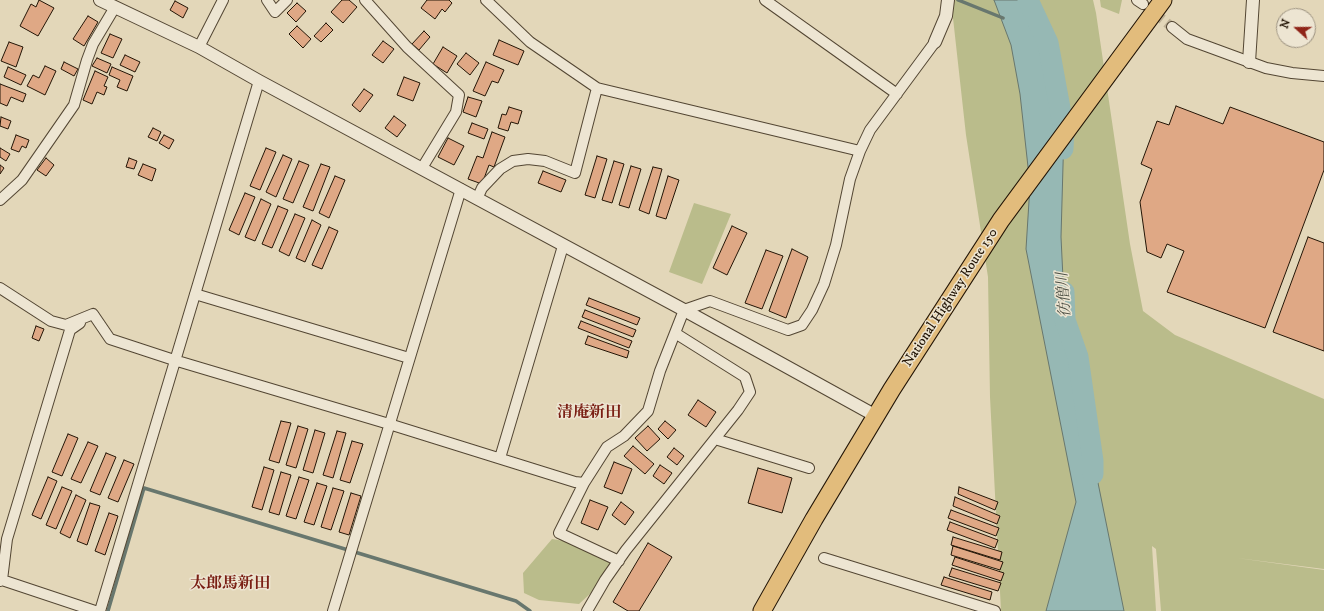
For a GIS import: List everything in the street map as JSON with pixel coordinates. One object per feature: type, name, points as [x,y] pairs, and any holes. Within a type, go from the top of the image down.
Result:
[{"type":"highway","name":"National Highway Route 150","points":[[762,611],[814,519],[892,389],[1001,220],[1162,0]]},
{"type":"street","points":[[100,0],[199,47],[876,416]]},
{"type":"street","points":[[199,47],[223,0]]},
{"type":"street","points":[[267,0],[276,12],[287,0]]},
{"type":"street","points":[[365,0],[407,47],[459,95],[456,112],[422,168]]},
{"type":"street","points":[[486,0],[530,42],[597,88],[860,151]]},
{"type":"street","points":[[765,0],[897,94]]},
{"type":"street","points":[[619,561],[558,533],[584,483],[606,447],[624,436],[648,410],[660,371],[684,310],[710,301],[788,330],[802,325],[812,310],[824,284],[836,245],[850,179],[860,151],[870,130],[935,42],[946,16],[948,0]]},
{"type":"street","points":[[1249,62],[1254,0]]},
{"type":"street","points":[[0,200],[22,180],[74,105],[93,44],[115,7]]},
{"type":"street","points":[[1172,27],[1187,39],[1266,68],[1292,73],[1324,76]]},
{"type":"street","points":[[100,611],[174,360],[259,81]]},
{"type":"street","points":[[476,199],[482,188],[500,169],[513,161],[528,159],[545,162],[575,173],[597,88]]},
{"type":"street","points":[[333,611],[461,189]]},
{"type":"street","points":[[500,458],[563,246]]},
{"type":"street","points":[[0,288],[50,320],[66,325],[93,314]]},
{"type":"street","points":[[195,294],[409,358]]},
{"type":"street","points":[[93,314],[110,339],[174,360],[576,482],[584,483]]},
{"type":"street","points":[[93,314],[70,330],[7,538],[1,581],[95,611]]},
{"type":"street","points":[[587,611],[605,580],[619,561],[750,392],[745,377],[675,333]]},
{"type":"street","points":[[714,439],[809,468]]},
{"type":"street","points":[[824,558],[995,611]]},
{"type":"green space","points":[[951,0],[1093,0],[1130,244],[1143,311],[1175,335],[1324,399],[1324,569],[1237,558],[1324,570],[1324,611],[1161,611],[1156,549],[1152,546],[1156,611],[1001,611],[990,397],[988,277],[966,135]]},
{"type":"green space","points":[[1100,0],[1122,0],[1119,14],[1101,7]]},
{"type":"green space","points":[[694,203],[731,214],[702,284],[669,272]]},
{"type":"green space","points":[[552,539],[582,544],[619,561],[605,580],[579,604],[539,600],[524,593],[523,573]]},
{"type":"water","points":[[994,0],[1029,0],[1064,130],[1061,237],[1065,320],[1124,611],[1046,611],[1076,502],[1026,249],[1030,185],[1020,94],[1011,45]]},
{"type":"building","points":[[39,0],[54,8],[38,36],[20,26],[31,4],[36,7]]},
{"type":"building","points":[[342,0],[349,0],[357,7],[343,23],[331,12]]},
{"type":"building","points":[[427,0],[449,0],[452,3],[445,12],[442,9],[435,19],[421,8]]},
{"type":"building","points":[[175,1],[188,8],[183,18],[170,10]]},
{"type":"building","points":[[297,3],[306,11],[296,22],[287,13]]},
{"type":"building","points":[[88,16],[98,22],[84,46],[73,39]]},
{"type":"building","points":[[326,23],[333,30],[321,42],[314,36]]},
{"type":"building","points":[[297,26],[311,39],[303,48],[289,34]]},
{"type":"building","points":[[424,31],[430,37],[419,50],[412,44]]},
{"type":"building","points":[[110,34],[122,39],[113,58],[101,53]]},
{"type":"building","points":[[499,40],[524,51],[518,65],[493,55]]},
{"type":"building","points":[[383,41],[394,49],[383,63],[372,55]]},
{"type":"building","points":[[9,42],[23,47],[16,67],[1,61]]},
{"type":"building","points":[[443,47],[457,56],[447,73],[433,64]]},
{"type":"building","points":[[466,53],[479,63],[470,75],[457,64]]},
{"type":"building","points":[[125,55],[140,62],[135,72],[120,65]]},
{"type":"building","points":[[97,58],[111,64],[107,73],[92,66]]},
{"type":"building","points":[[64,62],[78,69],[74,76],[61,69]]},
{"type":"building","points":[[486,62],[504,70],[498,83],[492,81],[485,96],[473,91]]},
{"type":"building","points":[[45,66],[56,71],[45,95],[27,86],[33,75],[39,78]]},
{"type":"building","points":[[8,67],[26,75],[21,85],[4,77]]},
{"type":"building","points":[[112,67],[133,76],[127,91],[117,87],[120,80],[109,75]]},
{"type":"building","points":[[95,71],[108,77],[104,86],[107,87],[104,95],[97,92],[92,104],[83,100]]},
{"type":"building","points":[[404,77],[420,83],[413,101],[397,95]]},
{"type":"building","points":[[0,84],[26,94],[23,102],[11,97],[7,106],[0,103]]},
{"type":"building","points":[[364,89],[373,95],[360,112],[352,105]]},
{"type":"building","points":[[468,97],[482,101],[476,117],[463,112]]},
{"type":"building","points":[[1176,106],[1223,124],[1230,107],[1324,142],[1324,170],[1265,328],[1167,292],[1184,251],[1167,244],[1161,258],[1147,252],[1140,202],[1152,169],[1141,164],[1157,121],[1169,125]]},
{"type":"building","points":[[509,107],[522,111],[518,124],[511,122],[508,131],[498,128],[502,114],[506,115]]},
{"type":"building","points":[[394,116],[406,125],[397,137],[385,128]]},
{"type":"building","points":[[1,117],[11,121],[8,129],[0,126]]},
{"type":"building","points":[[472,123],[488,129],[484,139],[468,133]]},
{"type":"building","points":[[153,128],[161,132],[157,141],[148,137]]},
{"type":"building","points":[[492,132],[505,137],[494,167],[489,165],[482,184],[468,179],[477,156],[483,158]]},
{"type":"building","points":[[16,135],[29,140],[26,148],[22,146],[19,152],[11,149]]},
{"type":"building","points":[[164,135],[174,140],[169,149],[159,143]]},
{"type":"building","points":[[448,138],[464,146],[454,165],[438,157]]},
{"type":"building","points":[[0,148],[10,154],[6,161],[0,157]]},
{"type":"building","points":[[266,148],[276,152],[260,190],[250,186]]},
{"type":"building","points":[[283,155],[292,159],[276,197],[266,192]]},
{"type":"building","points":[[597,156],[607,159],[595,198],[585,195]]},
{"type":"building","points":[[46,158],[54,165],[46,176],[37,170]]},
{"type":"building","points":[[129,158],[137,161],[134,169],[126,167]]},
{"type":"building","points":[[299,161],[309,165],[293,203],[283,199]]},
{"type":"building","points":[[614,161],[624,164],[612,203],[602,200]]},
{"type":"building","points":[[143,164],[156,169],[152,181],[138,175]]},
{"type":"building","points":[[321,164],[330,167],[313,211],[303,207]]},
{"type":"building","points":[[0,165],[4,168],[0,174]]},
{"type":"building","points":[[631,166],[641,169],[629,208],[619,205]]},
{"type":"building","points":[[653,167],[662,169],[649,214],[639,210]]},
{"type":"building","points":[[543,171],[566,180],[561,192],[538,183]]},
{"type":"building","points":[[335,176],[345,180],[329,218],[319,213]]},
{"type":"building","points":[[668,176],[679,180],[666,219],[656,216]]},
{"type":"building","points":[[245,193],[255,197],[239,235],[229,230]]},
{"type":"building","points":[[261,199],[271,204],[255,241],[245,237]]},
{"type":"building","points":[[278,206],[288,210],[272,248],[262,244]]},
{"type":"building","points":[[295,214],[305,218],[289,256],[279,251]]},
{"type":"building","points":[[312,220],[321,225],[305,262],[296,258]]},
{"type":"building","points":[[732,226],[747,233],[727,275],[713,268]]},
{"type":"building","points":[[329,227],[338,231],[322,269],[312,265]]},
{"type":"building","points":[[1308,237],[1324,243],[1324,351],[1273,332]]},
{"type":"building","points":[[792,249],[808,257],[786,318],[769,311]]},
{"type":"building","points":[[766,250],[783,256],[762,309],[745,303]]},
{"type":"building","points":[[589,298],[640,318],[637,325],[586,305]]},
{"type":"building","points":[[585,310],[636,330],[633,337],[582,317]]},
{"type":"building","points":[[581,321],[632,341],[629,348],[578,328]]},
{"type":"building","points":[[36,326],[44,329],[39,341],[32,338]]},
{"type":"building","points":[[588,336],[629,351],[627,358],[585,344]]},
{"type":"building","points":[[698,400],[716,412],[706,427],[688,415]]},
{"type":"building","points":[[281,421],[291,423],[279,463],[269,460]]},
{"type":"building","points":[[665,421],[676,430],[668,439],[658,429]]},
{"type":"building","points":[[298,426],[308,429],[296,468],[286,465]]},
{"type":"building","points":[[648,426],[660,439],[647,451],[635,438]]},
{"type":"building","points":[[315,430],[325,433],[313,473],[303,470]]},
{"type":"building","points":[[337,431],[346,433],[333,478],[323,475]]},
{"type":"building","points":[[68,434],[78,438],[62,476],[52,472]]},
{"type":"building","points":[[352,441],[363,444],[350,483],[340,480]]},
{"type":"building","points":[[88,442],[98,446],[81,483],[71,479]]},
{"type":"building","points":[[633,446],[654,464],[645,474],[624,456]]},
{"type":"building","points":[[674,448],[684,456],[677,465],[667,457]]},
{"type":"building","points":[[106,453],[116,457],[100,495],[90,491]]},
{"type":"building","points":[[124,460],[134,464],[118,502],[108,498]]},
{"type":"building","points":[[614,462],[632,469],[622,494],[604,487]]},
{"type":"building","points":[[660,465],[672,473],[664,484],[653,476]]},
{"type":"building","points":[[264,467],[274,470],[262,510],[252,507]]},
{"type":"building","points":[[758,468],[792,478],[782,513],[748,503]]},
{"type":"building","points":[[281,472],[291,475],[279,515],[269,512]]},
{"type":"building","points":[[48,477],[57,481],[41,519],[32,515]]},
{"type":"building","points":[[299,477],[309,480],[296,519],[286,516]]},
{"type":"building","points":[[317,483],[327,486],[314,525],[304,522]]},
{"type":"building","points":[[62,487],[72,491],[56,529],[46,525]]},
{"type":"building","points":[[959,487],[998,502],[995,510],[958,494]]},
{"type":"building","points":[[333,488],[344,491],[331,530],[321,527]]},
{"type":"building","points":[[351,493],[361,496],[349,535],[339,532]]},
{"type":"building","points":[[76,495],[86,500],[70,538],[60,533]]},
{"type":"building","points":[[955,497],[1000,516],[997,524],[953,506]]},
{"type":"building","points":[[590,500],[608,507],[598,530],[581,523]]},
{"type":"building","points":[[621,502],[634,512],[625,525],[612,515]]},
{"type":"building","points":[[90,503],[100,506],[87,545],[77,541]]},
{"type":"building","points":[[951,510],[999,528],[996,536],[948,518]]},
{"type":"building","points":[[109,513],[118,516],[105,555],[95,551]]},
{"type":"building","points":[[950,522],[998,540],[995,548],[947,530]]},
{"type":"building","points":[[953,537],[1002,552],[1000,560],[951,545]]},
{"type":"building","points":[[648,543],[672,557],[639,611],[628,611],[613,602]]},
{"type":"building","points":[[953,546],[1003,562],[1000,570],[951,555]]},
{"type":"building","points":[[955,557],[1004,573],[1001,581],[952,565]]},
{"type":"building","points":[[952,568],[1001,583],[998,591],[949,576]]},
{"type":"building","points":[[944,577],[992,592],[990,600],[941,585]]},
{"type":"waterway","points":[[958,0],[1003,18]]},
{"type":"waterway","name":"彷僧川","points":[[1028,0],[1048,43],[1064,130],[1063,149]]},
{"type":"waterway","name":"彷僧川","points":[[1034,30],[1044,33]]},
{"type":"waterway","name":"彷僧川","points":[[1064,292],[1065,320],[1078,357],[1093,461],[1093,474]]},
{"type":"waterway","points":[[108,611],[144,488],[516,601],[530,611]]},
{"type":"tunnel","points":[[1143,4],[1172,27]]},
{"type":"district","name":"清庵新田","points":[[589,414]]},
{"type":"district","name":"太郎馬新田","points":[[230,585]]}]
